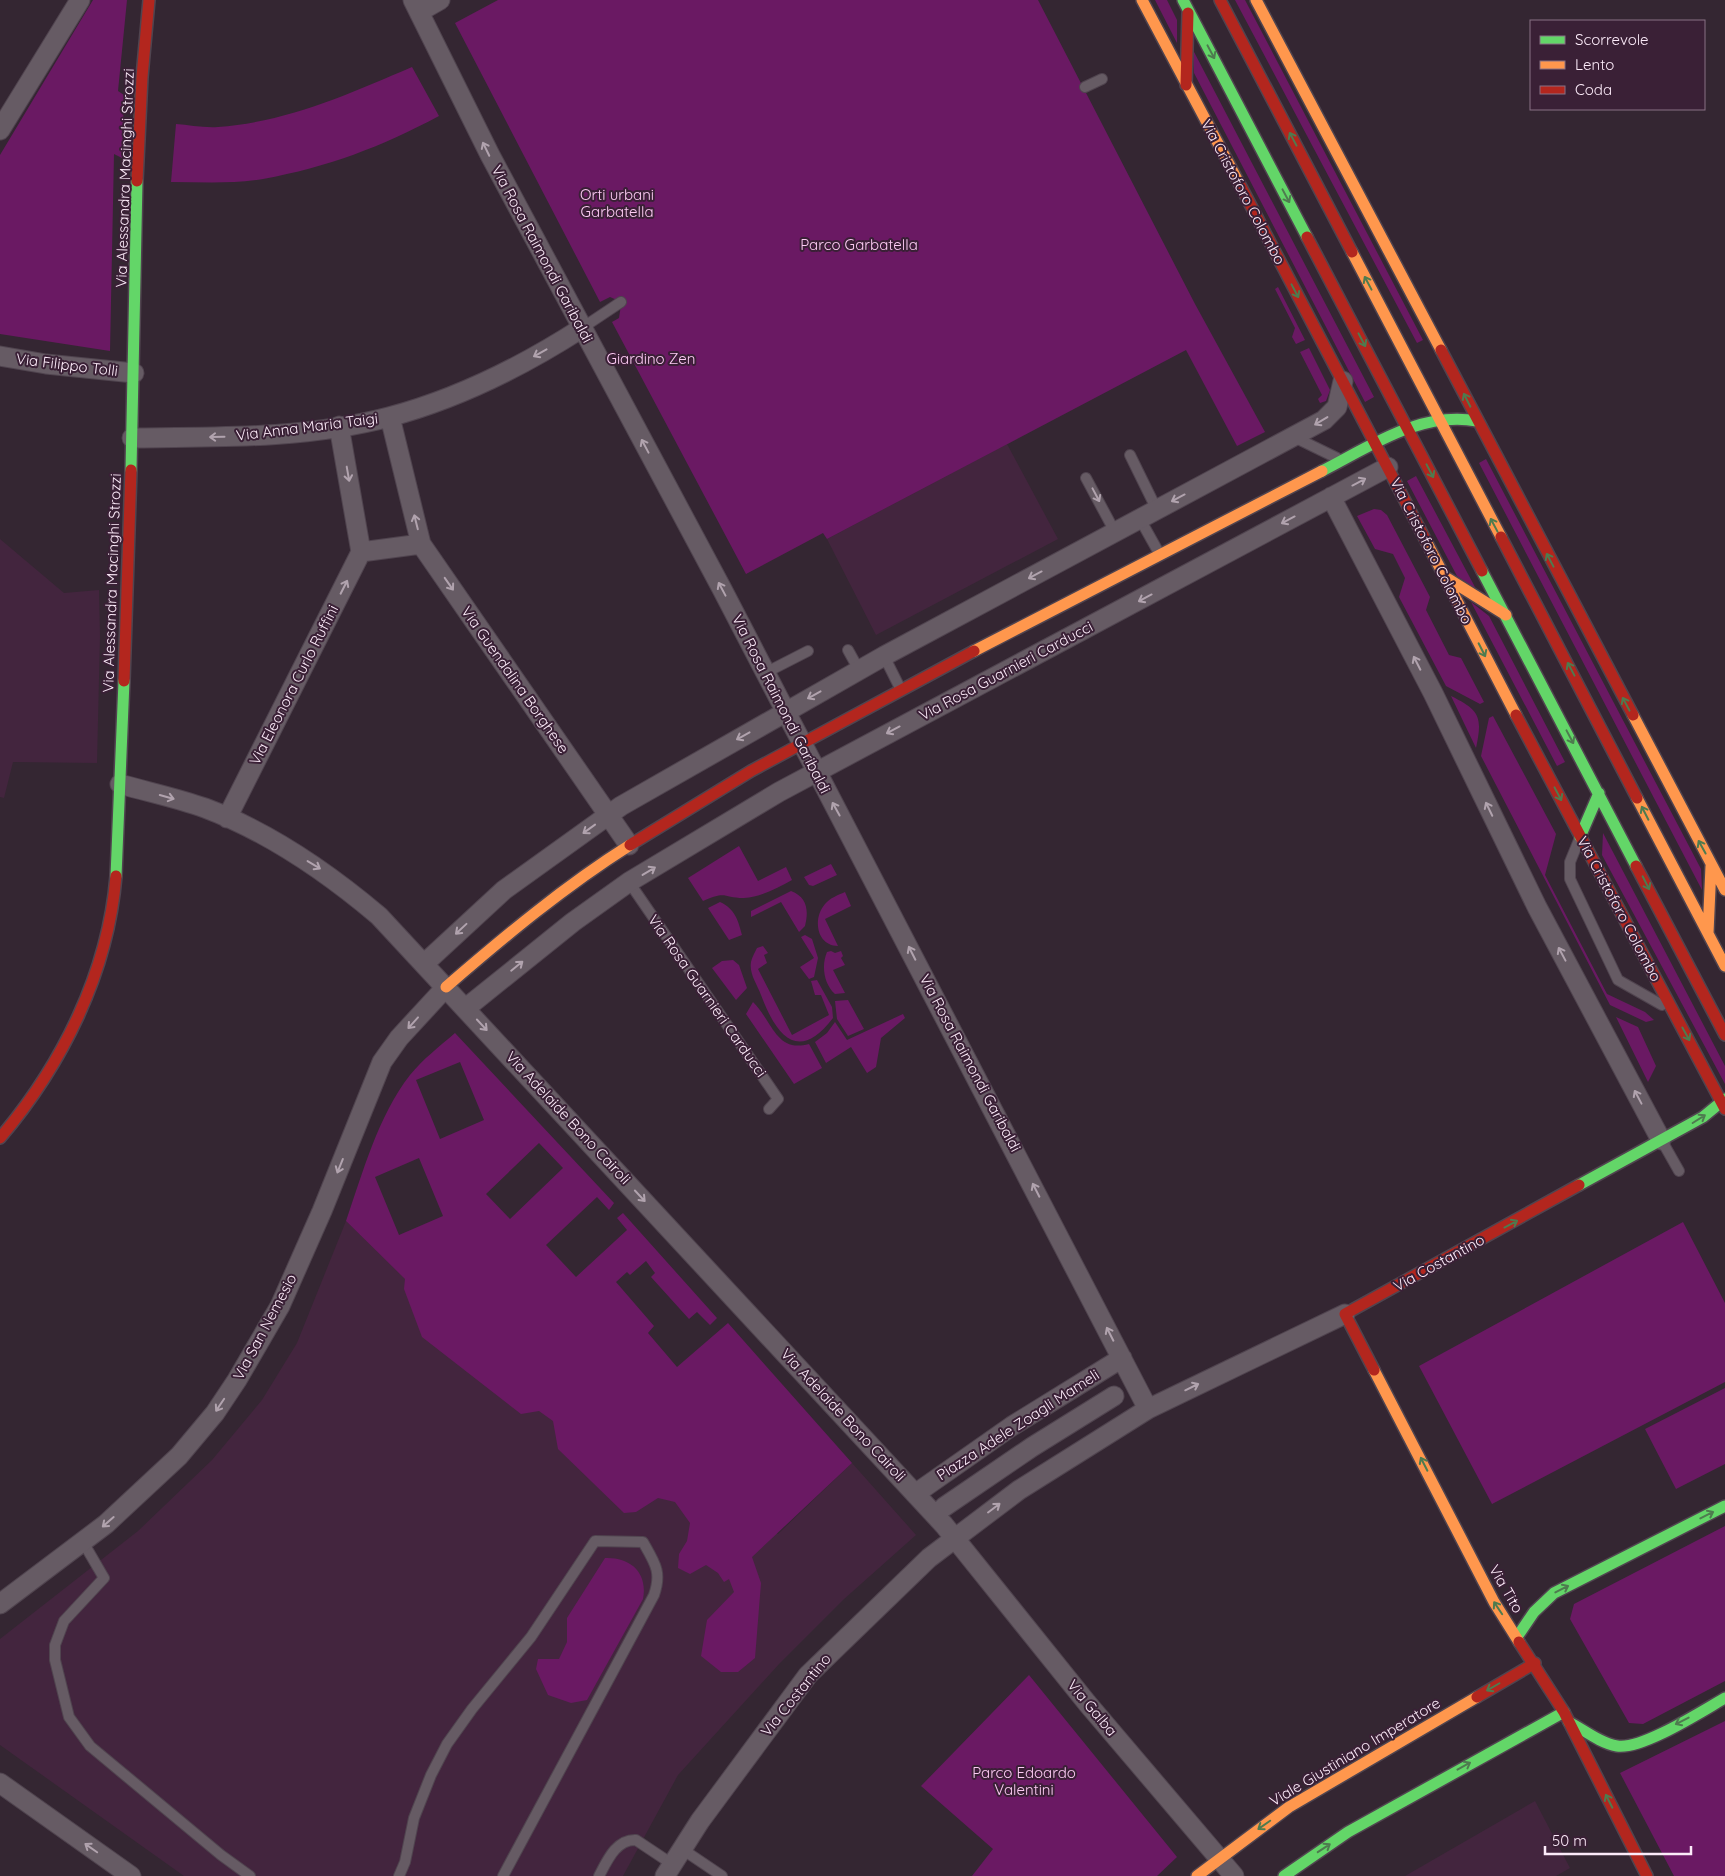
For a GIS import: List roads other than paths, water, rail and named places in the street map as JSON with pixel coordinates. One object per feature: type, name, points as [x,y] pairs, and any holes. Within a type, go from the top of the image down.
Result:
[{"type":"main road","name":"Via Alessandra Macinghi Strozzi","points":[[0,1138],[20,1116],[43,1084],[68,1039],[87,998],[112,912],[118,852],[141,110],[149,0]]},
{"type":"main road","name":"Via Cristoforo Colombo","points":[[1142,0],[1580,837],[1724,1103]]},
{"type":"main road","points":[[1220,0],[1725,966]]},
{"type":"main road","points":[[1256,0],[1725,890]]},
{"type":"main road","points":[[1186,4],[1186,85]]},
{"type":"main road","points":[[1186,4],[1725,1035]]},
{"type":"main road","points":[[446,987],[539,908],[611,857],[714,791],[800,742],[1159,553],[1407,428],[1452,418],[1477,421]]},
{"type":"main road","points":[[1445,577],[1507,616]]},
{"type":"main road","points":[[1580,837],[1599,793]]},
{"type":"main road","points":[[1708,934],[1711,866]]},
{"type":"main road","name":"Via Costantino","points":[[1345,1314],[1704,1117],[1724,1103]]},
{"type":"main road","name":"Via Tito","points":[[1345,1314],[1494,1602],[1564,1712],[1646,1876]]},
{"type":"main road","points":[[1517,1637],[1534,1612],[1554,1593],[1725,1506]]},
{"type":"main road","name":"Viale Giustiniano Imperatore","points":[[1197,1876],[1289,1807],[1535,1664]]},
{"type":"main road","points":[[1569,1722],[1610,1743],[1624,1746],[1652,1736],[1725,1698]]},
{"type":"main road","points":[[1284,1876],[1348,1832],[1564,1712]]},
{"type":"street","points":[[0,130],[80,0]]},
{"type":"street","points":[[416,6],[440,0]]},
{"type":"street","name":"Via Rosa Raimondi Garibaldi","points":[[416,6],[490,155],[1034,1185],[1148,1409]]},
{"type":"street","name":"Via Anna Maria Taigi","points":[[132,438],[239,437],[339,426],[390,417],[496,377],[582,328]]},
{"type":"street","name":"Via Filippo Tolli","points":[[0,356],[46,364],[134,373]]},
{"type":"street","points":[[425,963],[504,890],[608,815],[884,656],[1294,437],[1333,412],[1339,402],[1343,381]]},
{"type":"street","points":[[339,426],[361,552],[421,544],[390,417]]},
{"type":"street","name":"Via Rosa Guarnieri Carducci","points":[[466,1008],[573,922],[629,882],[816,772],[1388,467]]},
{"type":"street","points":[[1331,497],[1433,693],[1537,907],[1661,1140]]},
{"type":"street","name":"Via Guendalina Borghese","points":[[421,544],[608,815]]},
{"type":"street","name":"Via Eleonora Curlo Ruffini","points":[[227,818],[361,552]]},
{"type":"street","name":"Via Adelaide Bono Cairoli","points":[[120,784],[178,800],[227,818],[283,846],[322,870],[378,916],[425,963],[955,1537]]},
{"type":"street","points":[[608,815],[629,845]]},
{"type":"street","name":"Via Rosa Guarnieri Carducci","points":[[611,857],[629,882]]},
{"type":"street","name":"Via San Nemesio","points":[[0,1604],[106,1524],[179,1456],[215,1413],[237,1380],[287,1291],[322,1212],[382,1062],[399,1038],[446,987]]},
{"type":"street","name":"Via Costantino","points":[[1148,1409],[1345,1314]]},
{"type":"street","name":"Piazza Adele Zoagli Mameli","points":[[915,1494],[1012,1426],[1122,1358]]},
{"type":"street","name":"Piazza Adele Zoagli Mameli","points":[[944,1508],[1032,1447],[1114,1396]]},
{"type":"street","points":[[955,1537],[1018,1490],[1148,1409]]},
{"type":"street","name":"Via Costantino","points":[[673,1863],[700,1821],[808,1675],[892,1592],[955,1537]]},
{"type":"street","name":"Via Galba","points":[[955,1537],[1087,1703],[1234,1876]]},
{"type":"street","points":[[0,1783],[131,1876]]},
{"type":"lane","points":[[1086,87],[1102,79]]},
{"type":"lane","points":[[582,328],[621,302]]},
{"type":"lane","points":[[1294,437],[1343,461]]},
{"type":"lane","points":[[1130,455],[1158,510]]},
{"type":"lane","points":[[1086,478],[1116,532]]},
{"type":"lane","points":[[1140,519],[1159,553]]},
{"type":"lane","points":[[848,650],[859,670]]},
{"type":"lane","points":[[765,673],[808,651]]},
{"type":"lane","points":[[884,656],[900,689]]},
{"type":"lane","points":[[1580,837],[1570,862],[1570,879],[1618,980],[1674,1012]]},
{"type":"lane","name":"Via Rosa Guarnieri Carducci","points":[[629,882],[778,1099],[769,1108]]},
{"type":"lane","points":[[1661,1140],[1679,1171]]},
{"type":"lane","points":[[399,1876],[405,1862],[414,1818],[431,1774],[446,1744],[530,1638],[595,1541],[643,1542],[659,1576],[654,1596],[503,1876]]},
{"type":"lane","points":[[83,1542],[104,1578],[64,1621],[55,1645],[55,1660],[69,1717],[90,1746],[220,1855],[250,1876]]},
{"type":"lane","points":[[599,1876],[614,1851],[630,1840],[636,1840],[673,1863],[722,1876]]},
{"type":"park label","name":"Orti urbani Garbatella","points":[[617,204]]},
{"type":"park label","name":"Parco Garbatella","points":[[859,245]]},
{"type":"park label","name":"Giardino Zen","points":[[651,359]]},
{"type":"park label","name":"Parco Edoardo Valentini","points":[[1024,1782]]}]
